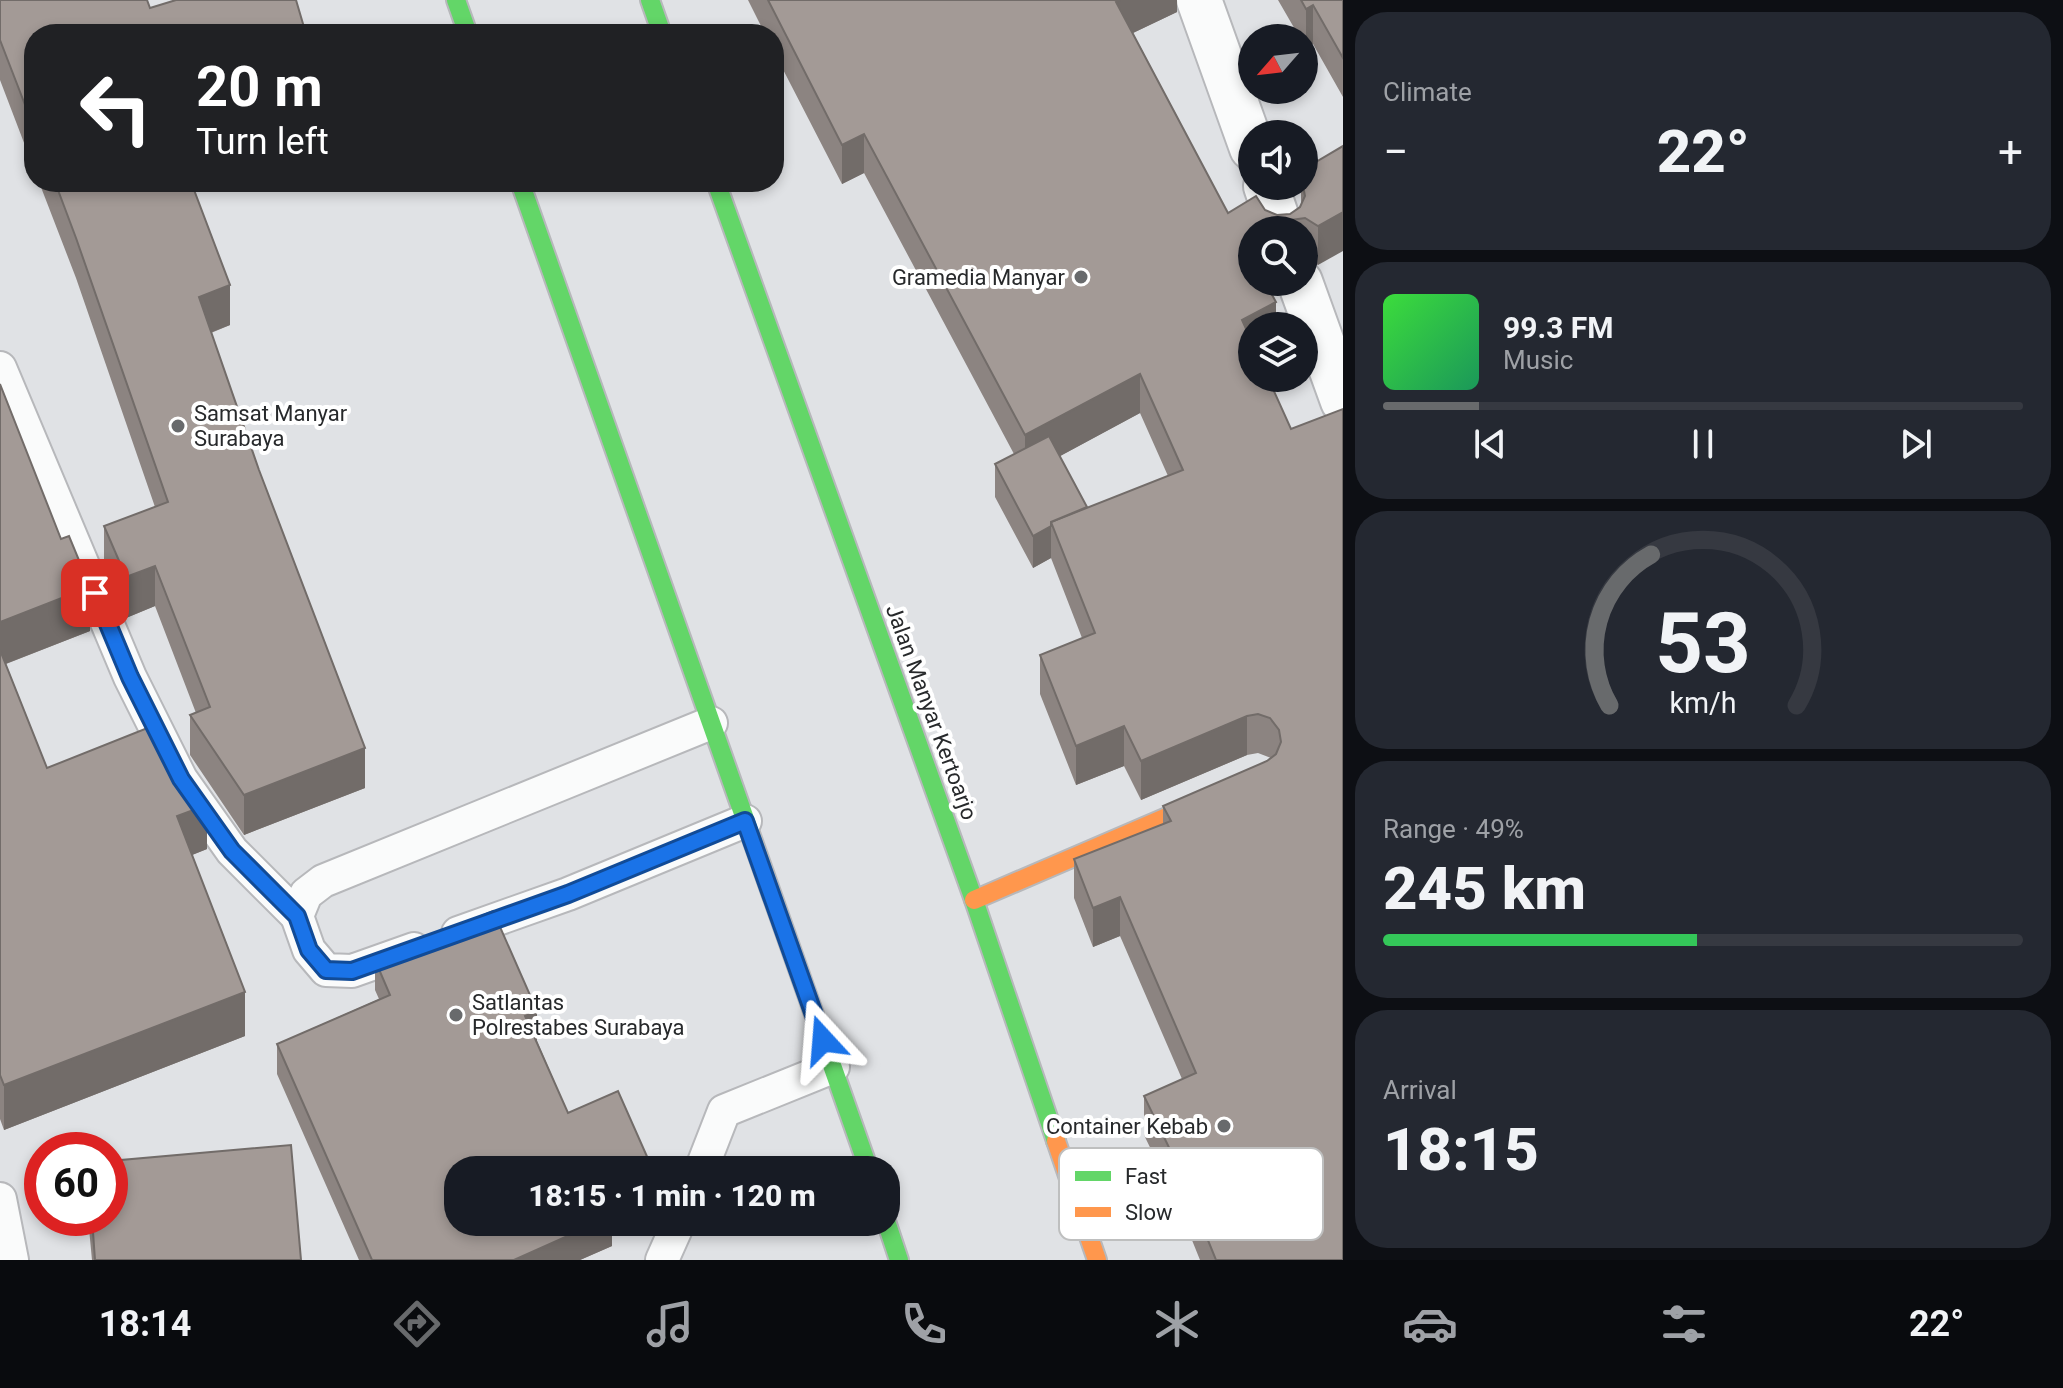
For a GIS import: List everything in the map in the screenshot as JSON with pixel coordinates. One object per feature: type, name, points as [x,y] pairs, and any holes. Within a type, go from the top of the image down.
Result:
[{"type":"main road","points":[[456,0],[464,24]]},
{"type":"main road","points":[[650,0],[658,24]]},
{"type":"main road","points":[[524,192],[864,1156]]},
{"type":"main road","name":"Jalan Manyar Kertoarjo","points":[[720,192],[974,900],[1059,1149]]},
{"type":"main road","points":[[974,900],[1242,784]]},
{"type":"main road","points":[[891,1236],[899,1260]]},
{"type":"main road","name":"Jalan Manyar Kertoarjo","points":[[1090,1240],[1097,1260]]},
{"type":"street","points":[[1199,0],[1242,120]]},
{"type":"street","points":[[1305,296],[1343,401]]},
{"type":"lane","points":[[0,368],[130,677],[181,779],[232,851],[297,916],[309,950],[326,970],[352,971],[568,894],[745,821]]},
{"type":"lane","points":[[297,916],[306,894],[323,881],[711,723]]},
{"type":"lane","points":[[706,1156],[724,1111],[833,1067]]},
{"type":"lane","points":[[0,1199],[12,1260]]},
{"type":"lane","points":[[662,1260],[673,1236]]},
{"type":"building","points":[[0,0],[147,0],[150,8],[176,0],[296,0],[303,24],[24,24],[24,102],[0,40]]},
{"type":"building","points":[[768,0],[1120,0],[1116,2],[1228,213],[1249,200],[1259,200],[1265,210],[1277,215],[1290,214],[1300,207],[1303,200],[1318,200],[1318,161],[1343,146],[1343,212],[1318,226],[1318,216],[1238,216],[1238,296],[1273,296],[1276,302],[1257,312],[1238,312],[1238,392],[1274,392],[1291,429],[1343,409],[1343,1260],[1216,1260],[1208,1240],[1323,1240],[1323,1148],[1169,1148],[1144,1096],[1196,1073],[1120,897],[1093,908],[1074,859],[1171,821],[1163,806],[1267,761],[1276,754],[1281,742],[1279,730],[1270,718],[1258,714],[1141,761],[1124,726],[1076,746],[1040,655],[1095,633],[1051,522],[1183,470],[1140,374],[1025,435],[864,134],[842,145],[784,31],[784,24],[780,24]]},
{"type":"building","points":[[1301,0],[1343,0],[1343,58],[1313,5],[1306,9]]},
{"type":"building","name":"Samsat Manyar Surabaya","points":[[59,192],[195,192],[230,285],[199,297],[259,470],[365,748],[244,795],[190,715],[210,707],[155,566],[126,577],[104,526],[168,502]]},
{"type":"building","points":[[0,384],[61,539],[69,536],[90,587],[0,622]]},
{"type":"building","points":[[1049,436],[1087,507],[1051,522],[1051,526],[1033,536],[995,464]]},
{"type":"building","points":[[0,650],[47,768],[155,725],[207,805],[177,816],[245,992],[4,1085],[0,1075]]},
{"type":"building","points":[[493,911],[537,1011],[525,1016],[568,1113],[618,1091],[647,1156],[444,1156],[444,1236],[568,1236],[514,1260],[372,1260],[277,1044],[390,995],[375,960]]},
{"type":"building","points":[[291,1145],[301,1260],[95,1260],[93,1236],[128,1236],[128,1159]]},
{"type":"traffic: fast","points":[[456,0],[464,24]]},
{"type":"traffic: fast","points":[[650,0],[658,24]]},
{"type":"traffic: fast","points":[[524,192],[864,1156]]},
{"type":"traffic: fast","points":[[720,192],[974,900],[1056,1141]]},
{"type":"traffic: fast","points":[[891,1236],[899,1260]]},
{"type":"traffic: slow","points":[[974,900],[1218,795]]},
{"type":"traffic: slow","points":[[1056,1141],[1059,1150]]},
{"type":"traffic: slow","points":[[1090,1240],[1097,1260]]},
{"type":"place","name":"Gramedia Manyar","points":[[1081,277]]},
{"type":"place","name":"Samsat Manyar Surabaya","points":[[178,426]]},
{"type":"place","name":"Satlantas Polrestabes Surabaya","points":[[456,1015]]},
{"type":"place","name":"Container Kebab","points":[[1224,1126]]},
{"type":"route","points":[[95,593],[130,677],[181,779],[232,851],[297,916],[309,950],[326,970],[352,971],[568,894],[745,821],[823,1040]]}]
